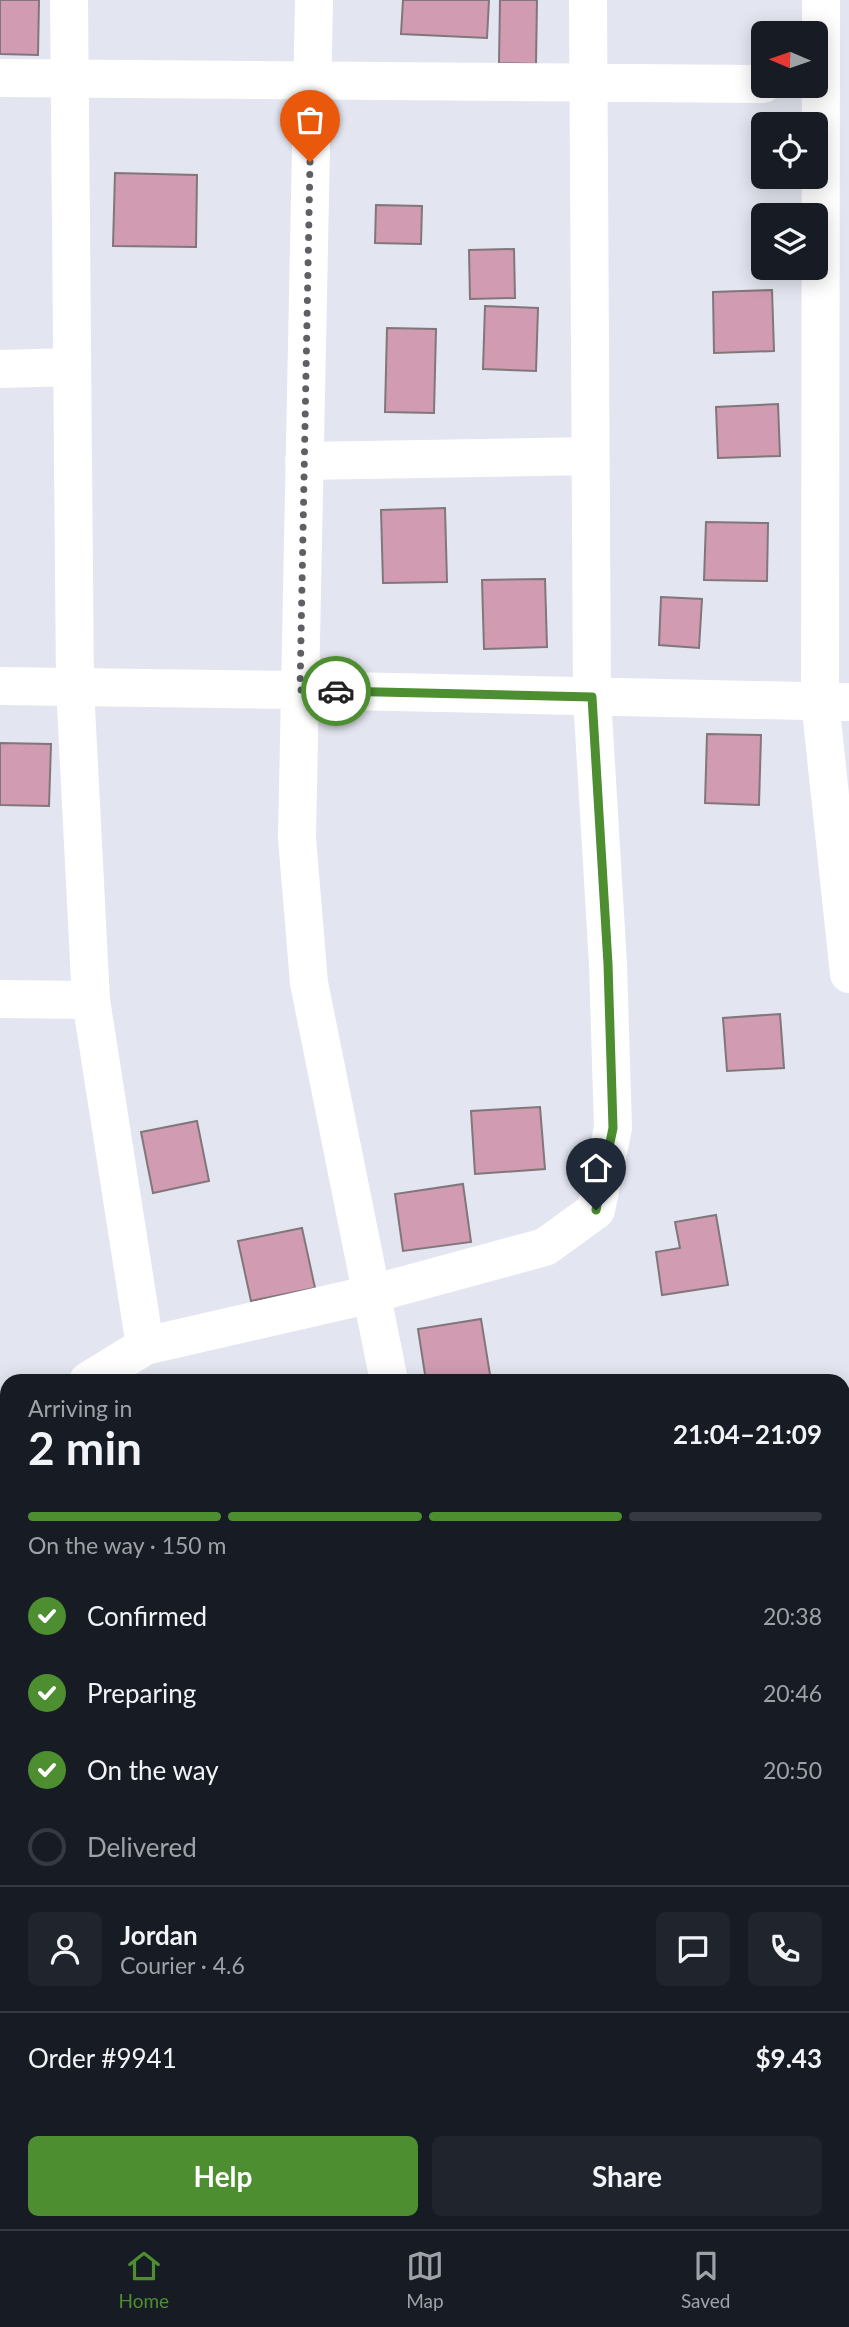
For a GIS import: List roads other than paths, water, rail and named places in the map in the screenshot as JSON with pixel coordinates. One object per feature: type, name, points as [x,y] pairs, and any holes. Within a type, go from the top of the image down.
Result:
[{"type":"street","points":[[69,0],[75,687],[91,1000],[145,1346]]},
{"type":"street","points":[[314,0],[297,838],[309,983],[388,1374]]},
{"type":"street","points":[[99,1374],[145,1346],[372,1294],[545,1247],[596,1210],[613,1128],[608,964],[592,697],[588,0]]},
{"type":"street","points":[[821,0],[823,21]]},
{"type":"street","points":[[0,78],[751,84]]},
{"type":"street","points":[[828,84],[834,701],[849,974]]},
{"type":"street","points":[[0,369],[71,367]]},
{"type":"street","points":[[304,461],[590,456]]},
{"type":"street","points":[[0,686],[834,701]]},
{"type":"street","points":[[0,999],[91,1000]]}]
